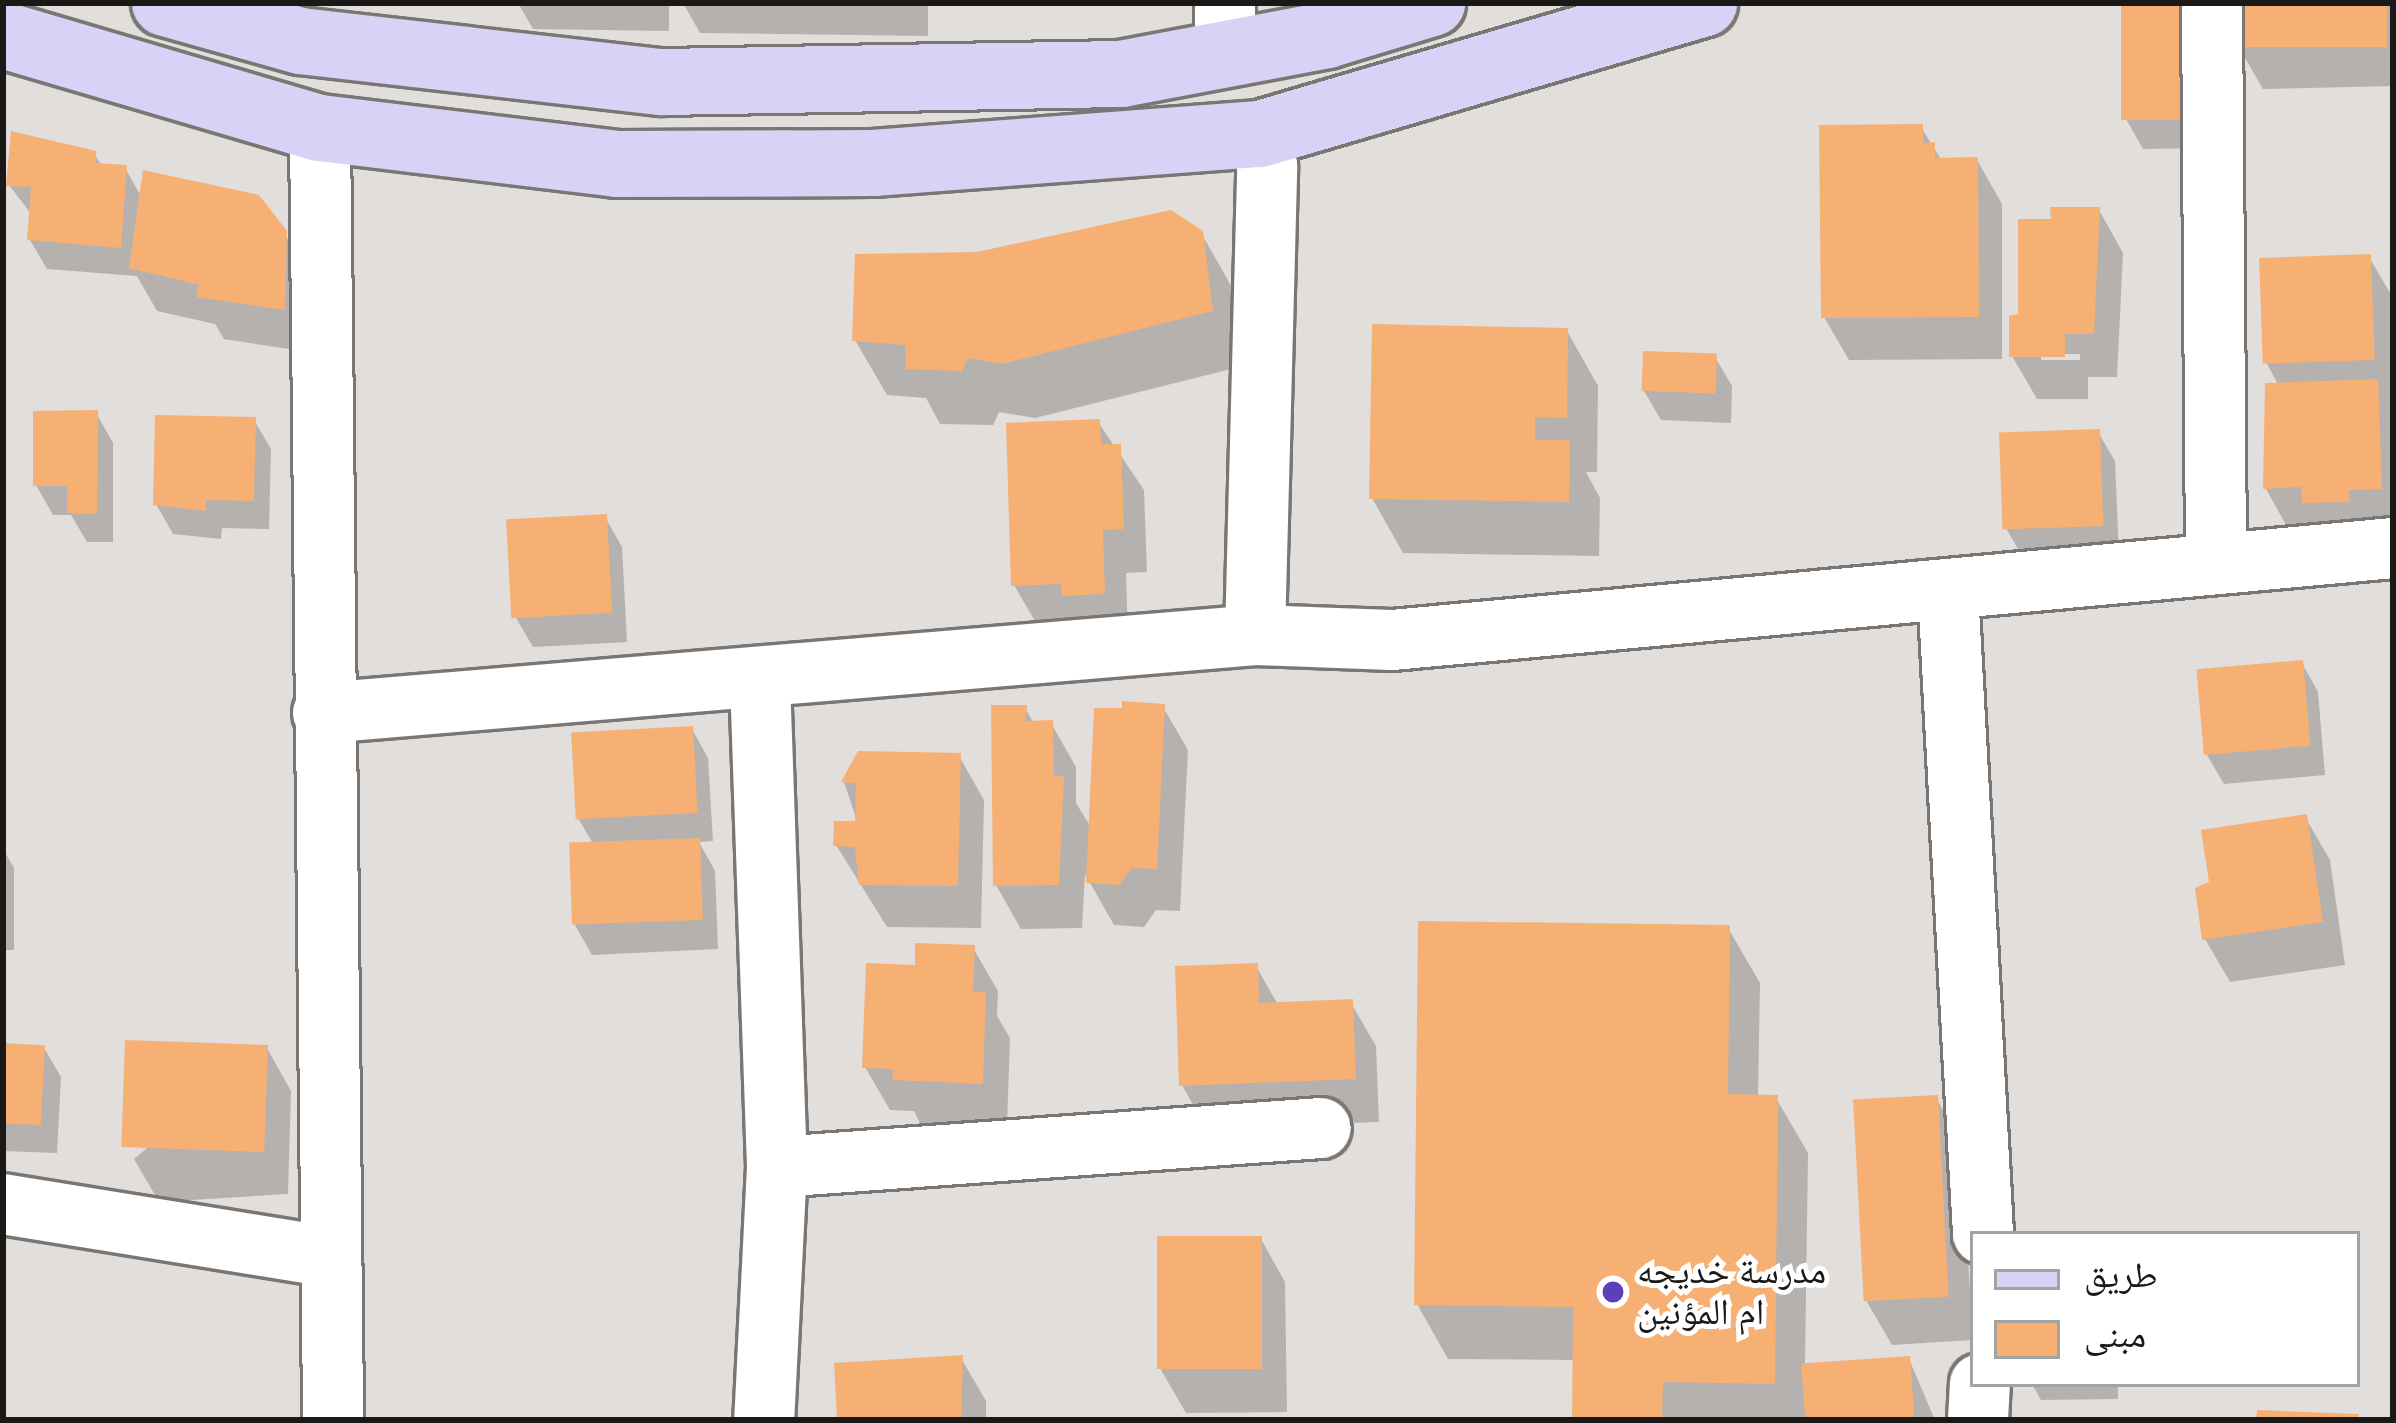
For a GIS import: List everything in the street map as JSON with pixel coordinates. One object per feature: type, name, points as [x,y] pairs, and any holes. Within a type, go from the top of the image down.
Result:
[{"type":"main road","points":[[165,3],[662,82],[1121,74],[1225,29],[1432,3]]},
{"type":"main road","points":[[3,35],[320,128],[616,164],[873,163],[1260,134],[1704,3]]},
{"type":"street","points":[[2212,3],[2216,561]]},
{"type":"street","points":[[320,128],[333,1420]]},
{"type":"street","points":[[1255,635],[1268,166],[1260,134]]},
{"type":"street","points":[[323,712],[760,680],[1255,635],[1392,640],[2393,548]]},
{"type":"street","points":[[1948,591],[1983,1231]]},
{"type":"street","points":[[760,680],[777,1167],[764,1420]]},
{"type":"street","points":[[777,1167],[1321,1128]]},
{"type":"street","points":[[3,1204],[330,1257]]},
{"type":"street","points":[[1978,1420],[1980,1387]]},
{"type":"building","points":[[2121,3],[2190,3],[2190,120],[2121,120]]},
{"type":"building","points":[[2233,3],[2387,3],[2387,47],[2233,47]]},
{"type":"building","points":[[1923,124],[1923,143],[1935,142],[1935,158],[1978,157],[1979,317],[1821,318],[1819,125]]},
{"type":"building","points":[[11,131],[96,151],[96,163],[127,165],[121,248],[27,240],[31,187],[6,186]]},
{"type":"building","points":[[143,170],[259,195],[287,231],[285,310],[196,297],[199,285],[129,268]]},
{"type":"building","points":[[2050,207],[2100,207],[2094,334],[2065,334],[2065,357],[2009,357],[2009,316],[2018,314],[2018,219],[2051,219]]},
{"type":"building","points":[[1171,210],[1203,231],[1213,311],[1002,364],[968,358],[962,371],[906,369],[905,345],[852,341],[855,254],[977,252]]},
{"type":"building","points":[[2371,254],[2375,360],[2263,364],[2259,258]]},
{"type":"building","points":[[1372,324],[1568,328],[1567,418],[1535,417],[1535,440],[1570,440],[1569,502],[1369,499]]},
{"type":"building","points":[[1643,351],[1717,354],[1716,394],[1642,391]]},
{"type":"building","points":[[2378,379],[2382,489],[2349,490],[2350,502],[2302,503],[2301,487],[2263,489],[2265,383]]},
{"type":"building","points":[[98,410],[97,514],[67,513],[67,486],[33,486],[33,411]]},
{"type":"building","points":[[155,415],[256,417],[254,501],[206,500],[206,511],[153,505]]},
{"type":"building","points":[[1100,419],[1101,444],[1121,444],[1124,529],[1103,530],[1105,594],[1062,596],[1061,584],[1011,586],[1006,423]]},
{"type":"building","points":[[2100,429],[2103,526],[2002,529],[1999,433]]},
{"type":"building","points":[[607,514],[612,613],[511,618],[506,519]]},
{"type":"building","points":[[2303,660],[2310,746],[2204,755],[2196,669]]},
{"type":"building","points":[[1122,701],[1165,704],[1157,869],[1131,868],[1119,885],[1086,883],[1094,708],[1122,708]]},
{"type":"building","points":[[991,705],[1027,705],[1026,721],[1053,720],[1054,777],[1064,776],[1059,885],[993,886]]},
{"type":"building","points":[[693,726],[698,813],[576,819],[571,732]]},
{"type":"building","points":[[858,751],[961,753],[958,886],[859,885],[855,847],[833,846],[834,821],[855,821],[856,783],[841,782]]},
{"type":"building","points":[[2307,814],[2323,922],[2202,940],[2195,888],[2209,882],[2201,830]]},
{"type":"building","points":[[700,838],[703,920],[572,925],[569,843]]},
{"type":"building","points":[[1418,921],[1730,925],[1728,1094],[1778,1095],[1775,1384],[1663,1382],[1662,1420],[1572,1420],[1573,1307],[1414,1305]]},
{"type":"building","points":[[915,943],[975,945],[973,992],[986,992],[983,1084],[892,1080],[893,1069],[862,1068],[866,963],[915,965]]},
{"type":"building","points":[[1258,963],[1259,1003],[1353,999],[1356,1079],[1179,1086],[1175,966]]},
{"type":"building","points":[[125,1040],[268,1045],[264,1152],[121,1147]]},
{"type":"building","points":[[3,1043],[45,1045],[41,1125],[3,1123]]},
{"type":"building","points":[[1938,1095],[1949,1297],[1864,1301],[1853,1099]]},
{"type":"building","points":[[1157,1236],[1262,1236],[1262,1369],[1157,1369]]},
{"type":"building","points":[[963,1355],[961,1420],[837,1420],[834,1363]]},
{"type":"building","points":[[1910,1356],[1914,1420],[1805,1420],[1801,1364]]},
{"type":"building","points":[[2257,1410],[2359,1414],[2358,1420],[2256,1420]]},
{"type":"place","name":"مدرسة خديجه ام المؤنين","points":[[1613,1292]]}]
